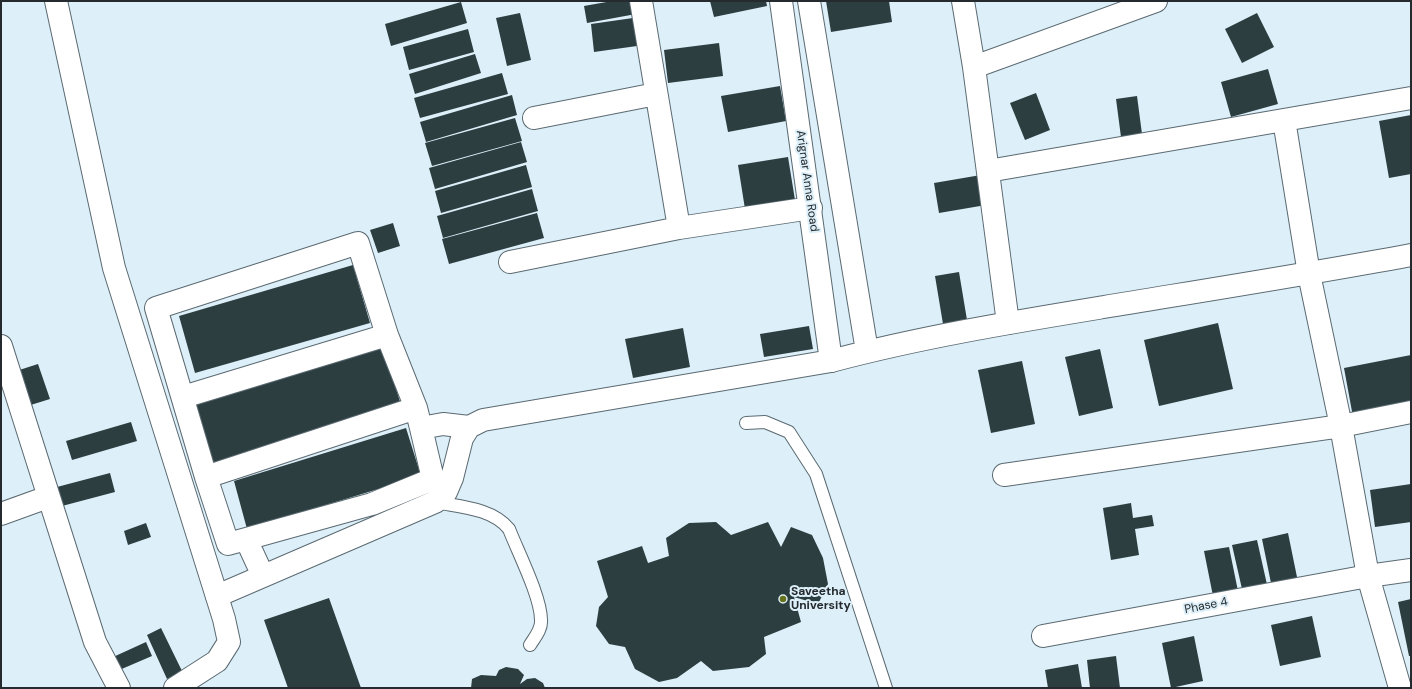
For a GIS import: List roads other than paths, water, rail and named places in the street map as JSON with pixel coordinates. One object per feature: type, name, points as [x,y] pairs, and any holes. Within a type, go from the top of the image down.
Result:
[{"type":"street","points":[[56,1],[114,268],[217,596],[229,642],[217,661],[175,688]]},
{"type":"street","points":[[641,1],[679,228]]},
{"type":"street","name":"Arignar Anna Road","points":[[781,1],[811,208],[831,361]]},
{"type":"street","points":[[809,1],[867,351]]},
{"type":"street","points":[[963,1],[974,67],[1008,323]]},
{"type":"street","points":[[974,67],[1156,1]]},
{"type":"street","points":[[534,118],[656,94]]},
{"type":"street","points":[[988,171],[1411,98]]},
{"type":"street","points":[[1284,120],[1309,274],[1341,426],[1368,576],[1396,687]]},
{"type":"street","points":[[510,262],[679,228],[811,208]]},
{"type":"street","points":[[358,243],[387,335],[419,418],[433,478],[372,504],[228,544],[206,477],[156,308],[358,243]]},
{"type":"street","points":[[217,596],[434,502],[446,492],[452,478],[462,438],[469,427],[483,420],[831,361],[867,351],[1008,323],[1309,274],[1411,255]]},
{"type":"street","points":[[183,397],[387,335]]},
{"type":"street","points":[[1,346],[95,642],[118,688]]},
{"type":"street","points":[[1004,475],[1341,426],[1411,412]]},
{"type":"street","points":[[206,477],[419,418],[443,424],[469,427]]},
{"type":"street","points":[[1,514],[48,497]]},
{"type":"street","points":[[246,539],[263,576]]},
{"type":"street","name":"Phase 4","points":[[1043,636],[1368,576],[1411,570]]},
{"type":"lane","points":[[746,423],[765,422],[789,432],[816,474],[886,688]]},
{"type":"lane","points":[[434,502],[488,513],[503,522],[509,529],[538,602],[541,620],[540,628],[530,645]]},
{"type":"place","name":"Saveetha University","points":[[783,599]]}]
